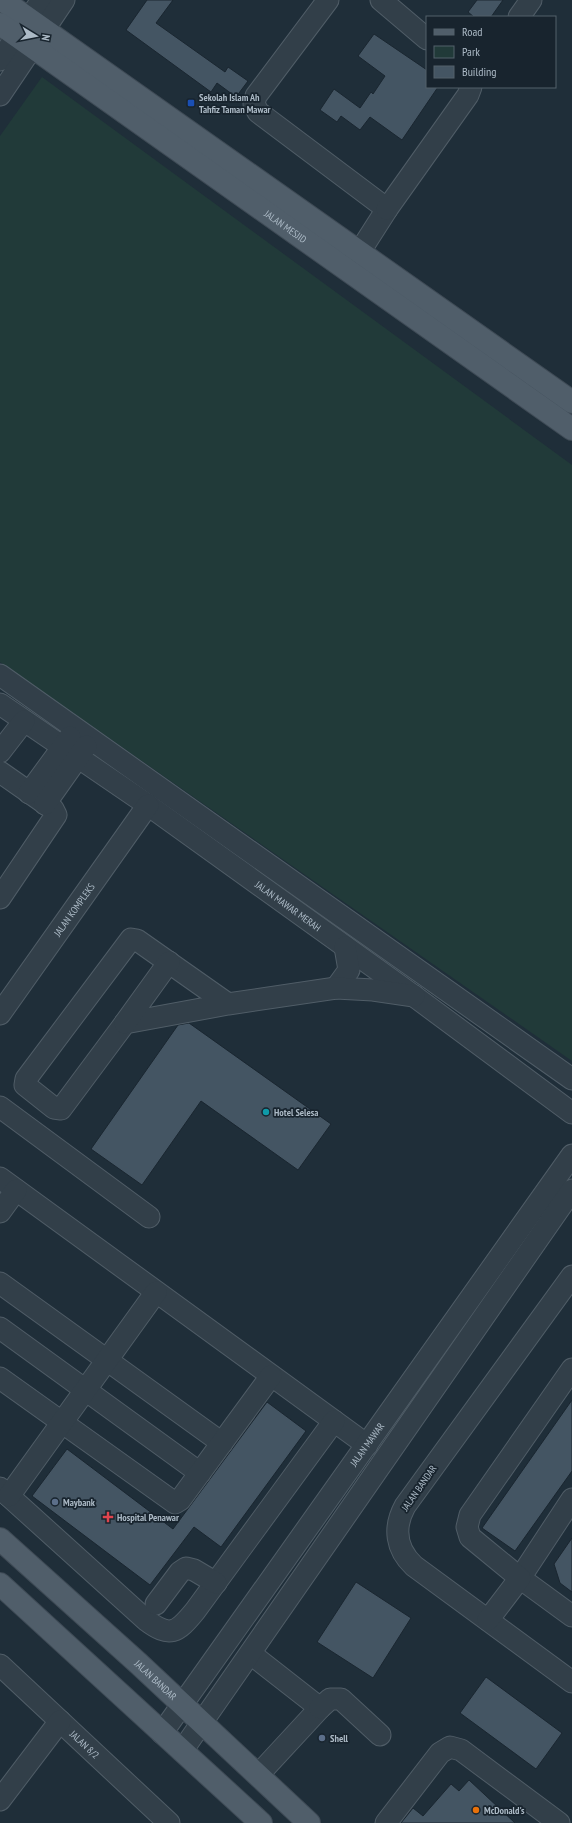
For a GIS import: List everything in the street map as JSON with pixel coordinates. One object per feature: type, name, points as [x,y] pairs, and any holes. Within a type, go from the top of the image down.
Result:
[{"type":"main road","name":"JALAN MESJID","points":[[2,0],[24,31],[348,270],[572,429]]},
{"type":"main road","name":"JALAN MESJID","points":[[24,31],[360,251],[572,402]]},
{"type":"main road","name":"JALAN BANDAR","points":[[0,1539],[183,1705],[310,1823]]},
{"type":"main road","points":[[0,1584],[261,1823]]},
{"type":"street","points":[[0,60],[24,31],[42,0]]},
{"type":"street","points":[[0,95],[24,31],[64,0]]},
{"type":"street","points":[[328,0],[256,96],[254,104],[258,112],[387,209]]},
{"type":"street","points":[[381,0],[426,38]]},
{"type":"street","points":[[520,16],[531,0]]},
{"type":"street","points":[[348,270],[387,209],[468,95],[471,88]]},
{"type":"street","points":[[0,675],[572,1079]]},
{"type":"street","name":"JALAN MAWAR MERAH","points":[[0,704],[148,804],[414,996],[572,1113]]},
{"type":"street","points":[[0,752],[24,721]]},
{"type":"street","points":[[37,798],[83,734]]},
{"type":"street","points":[[0,772],[55,812],[55,818],[0,898]]},
{"type":"street","name":"JALAN KOMPLEKS","points":[[0,1014],[148,804]]},
{"type":"street","points":[[169,962],[60,1109],[54,1108],[25,1085],[26,1079],[131,939],[137,940],[169,962],[228,1004]]},
{"type":"street","points":[[336,988],[349,970],[345,947]]},
{"type":"street","points":[[125,1023],[228,1004],[336,988],[361,988],[414,996]]},
{"type":"street","points":[[0,1107],[149,1217]]},
{"type":"street","name":"JALAN MAWAR","points":[[162,1733],[572,1155]]},
{"type":"street","points":[[0,1212],[8,1184],[367,1446]]},
{"type":"street","points":[[182,1751],[203,1724],[572,1190]]},
{"type":"street","name":"JALAN BANDAR","points":[[572,1276],[405,1506],[398,1521],[397,1538],[406,1558],[572,1682]]},
{"type":"street","points":[[0,1283],[222,1443]]},
{"type":"street","points":[[156,1292],[62,1423],[5,1492],[146,1620],[162,1630],[170,1632],[182,1628],[334,1421]]},
{"type":"street","points":[[0,1328],[200,1473]]},
{"type":"street","points":[[572,1369],[470,1515],[467,1527],[470,1537],[520,1578],[572,1616]]},
{"type":"street","points":[[0,1378],[171,1502],[178,1502],[271,1376]]},
{"type":"street","points":[[488,1620],[520,1578],[572,1499]]},
{"type":"street","points":[[156,1604],[180,1572],[186,1568],[194,1570],[216,1583]]},
{"type":"street","points":[[251,1654],[320,1708]]},
{"type":"street","name":"JALAN 8/2","points":[[0,1665],[169,1823]]},
{"type":"street","points":[[258,1775],[330,1699],[341,1699],[380,1735]]},
{"type":"street","points":[[0,1800],[60,1722]]},
{"type":"street","points":[[386,1823],[440,1753],[450,1747],[461,1750],[559,1823]]},
{"type":"green space","points":[[42,77],[572,465],[572,1061],[0,662],[0,136]]},
{"type":"building","points":[[147,0],[173,0],[156,23],[225,72],[228,67],[248,81],[236,97],[217,83],[211,92],[126,30]]},
{"type":"building","points":[[477,0],[503,0],[492,16],[473,16],[468,12]]},
{"type":"building","points":[[374,34],[426,69],[426,88],[437,88],[402,140],[370,117],[360,130],[341,116],[337,122],[320,110],[334,89],[360,108],[371,92],[373,94],[385,76],[358,56]]},
{"type":"building","name":"Hotel Selesa","points":[[189,1023],[331,1124],[298,1170],[201,1101],[142,1185],[91,1149],[178,1025]]},
{"type":"building","points":[[572,1400],[572,1471],[515,1551],[482,1528]]},
{"type":"building","points":[[267,1402],[306,1431],[221,1547],[194,1527],[150,1585],[32,1496],[67,1449],[173,1529]]},
{"type":"building","points":[[572,1538],[572,1592],[560,1583],[554,1564]]},
{"type":"building","points":[[356,1582],[411,1618],[373,1678],[317,1642]]},
{"type":"building","points":[[486,1677],[562,1733],[536,1769],[460,1713]]},
{"type":"building","name":"McDonald's","points":[[469,1780],[515,1823],[401,1823],[413,1808],[423,1816],[451,1784],[459,1791]]},
{"type":"place","name":"Sekolah Islam Ah Tahfiz Taman Mawar","points":[[191,103]]},
{"type":"place","name":"Hotel Selesa","points":[[266,1112]]},
{"type":"place","name":"Maybank","points":[[55,1502]]},
{"type":"place","name":"Hospital Penawar","points":[[108,1517]]},
{"type":"place","name":"Shell","points":[[322,1738]]},
{"type":"place","name":"McDonald's","points":[[476,1810]]}]
